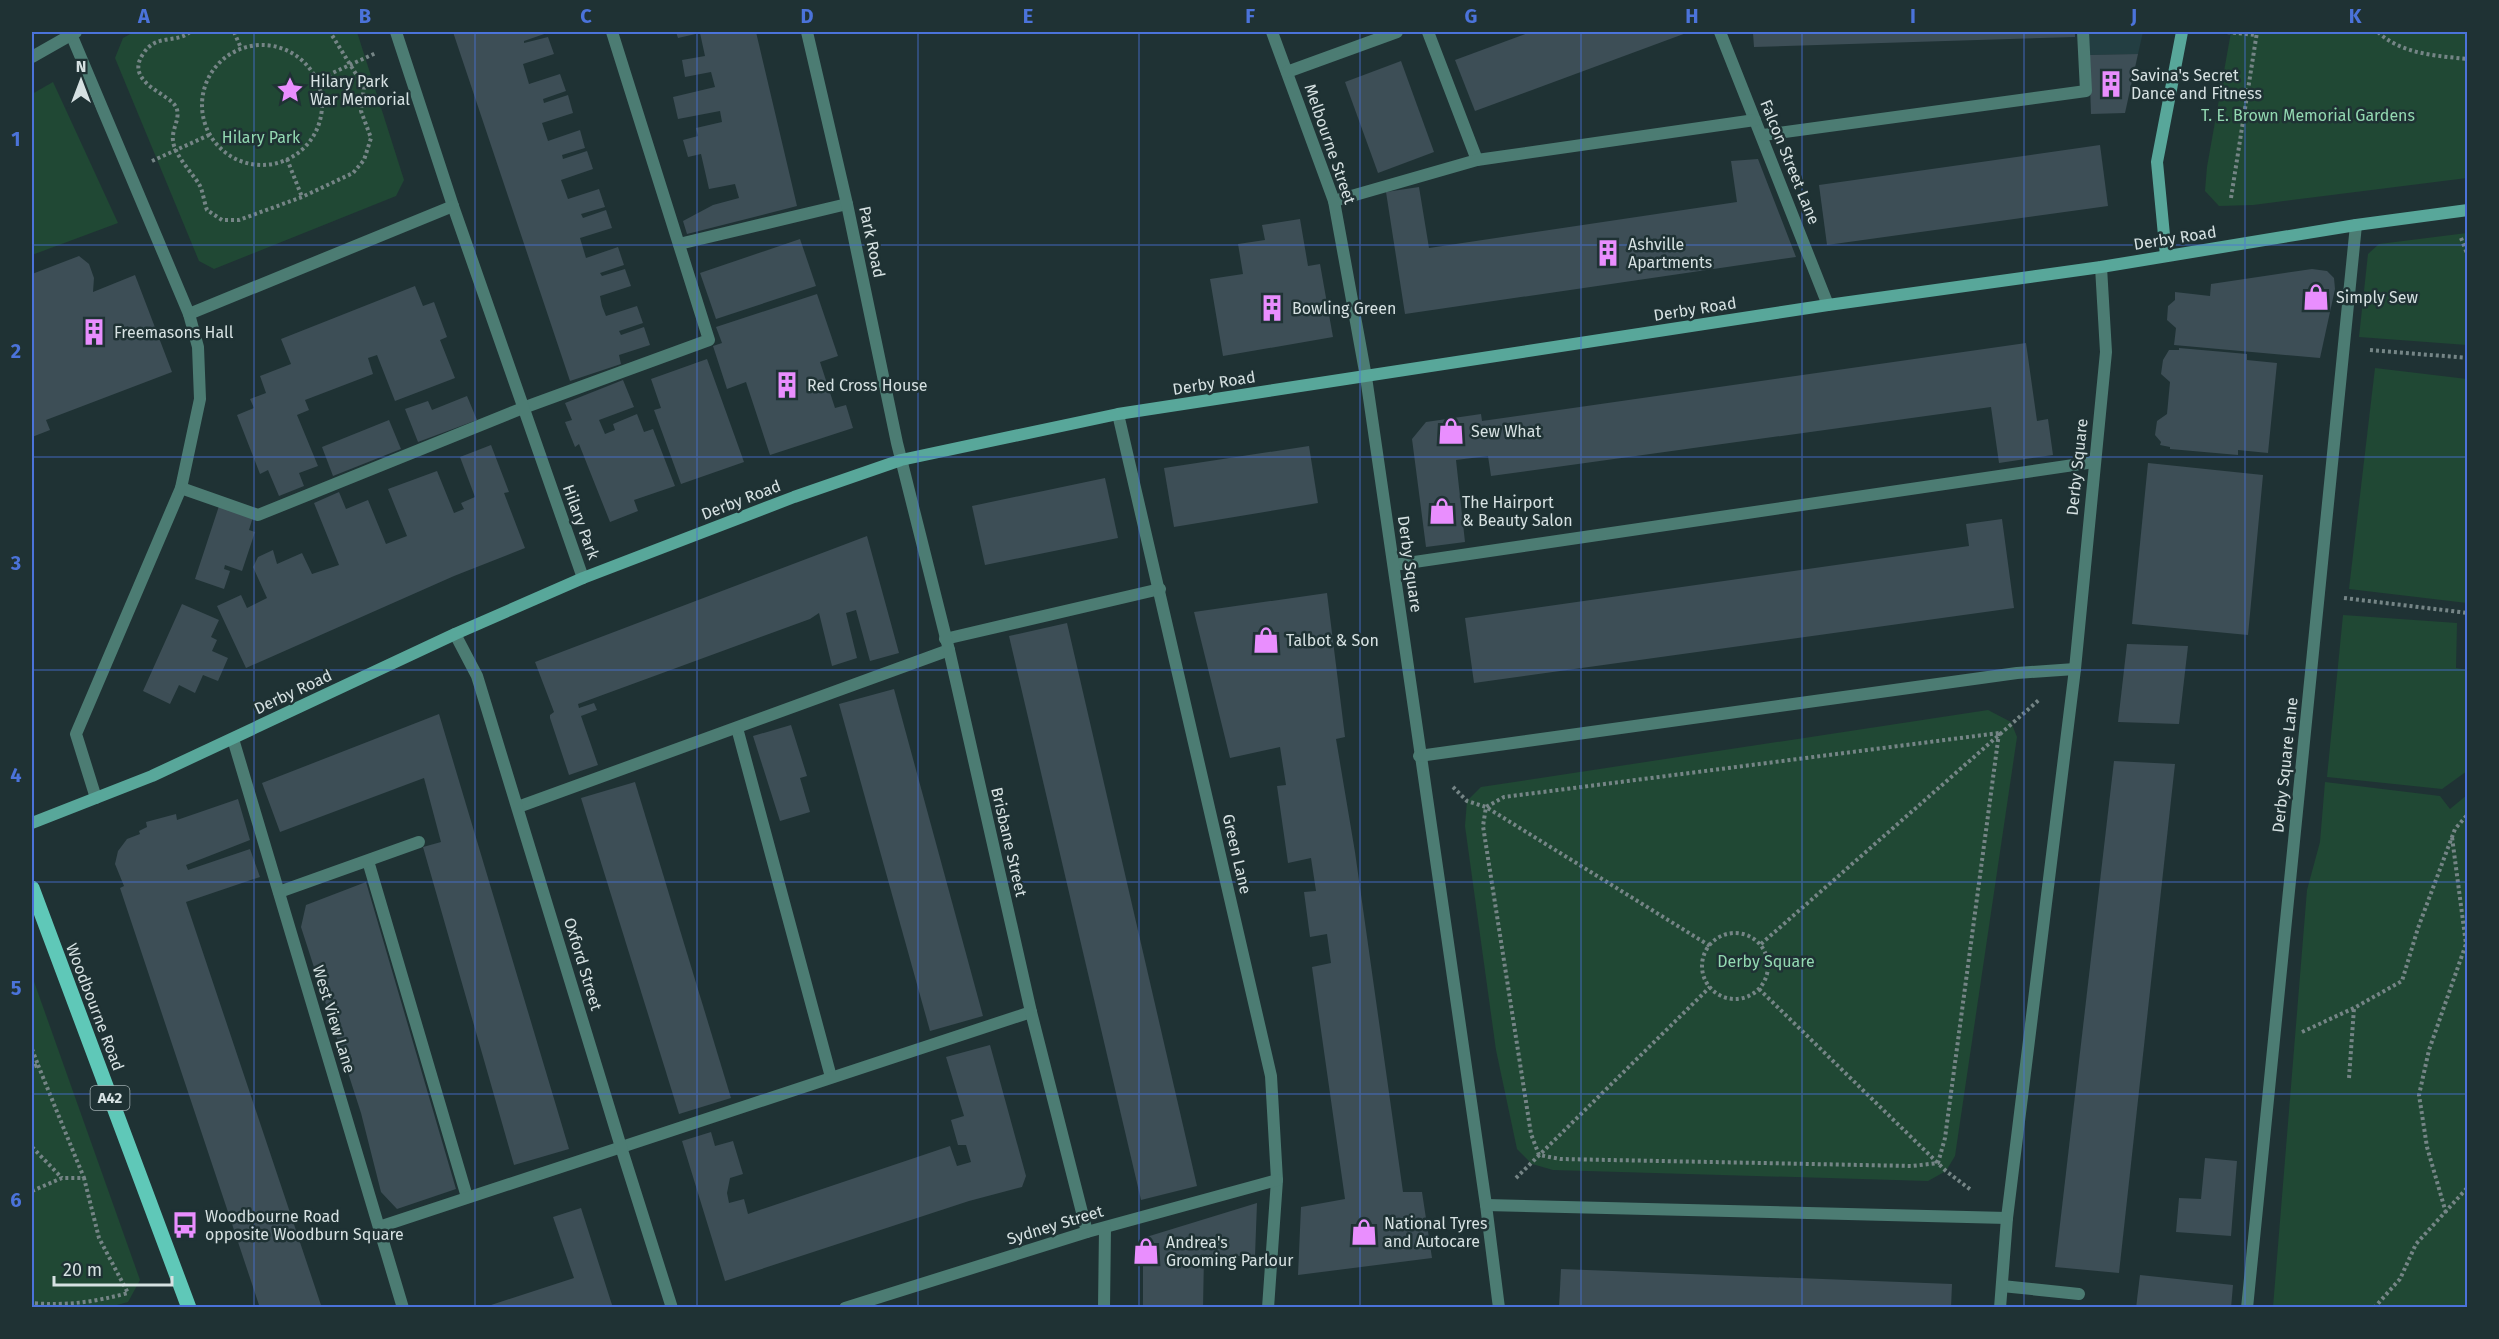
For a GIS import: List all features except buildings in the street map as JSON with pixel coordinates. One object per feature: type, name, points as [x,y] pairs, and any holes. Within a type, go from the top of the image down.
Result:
[{"type":"main road","points":[[2166,256],[2157,162],[2182,32]]},
{"type":"main road","name":"Derby Road","points":[[32,823],[152,776],[454,634],[583,578],[794,497],[901,460],[1118,414],[1828,305],[2101,267],[2356,225],[2468,210]]},
{"type":"main road","name":"Woodbourne Road","points":[[32,891],[189,1308]]},
{"type":"street","points":[[181,488],[258,515],[523,408],[709,340],[612,32]]},
{"type":"street","name":"Park Road","points":[[807,32],[847,204],[901,460]]},
{"type":"street","name":"Melbourne Street","points":[[1272,32],[1334,201],[1366,377]]},
{"type":"street","points":[[1287,72],[1397,32]]},
{"type":"street","points":[[1428,32],[1477,160]]},
{"type":"street","name":"Falcon Street Lane","points":[[1720,32],[1828,305]]},
{"type":"street","points":[[1762,135],[2086,91],[2083,32]]},
{"type":"street","points":[[32,57],[73,33],[189,314],[198,347],[200,399],[181,488],[76,734],[96,798]]},
{"type":"street","name":"Hilary Park","points":[[398,37],[453,206],[583,578]]},
{"type":"street","points":[[1334,201],[1477,160],[1755,120]]},
{"type":"street","points":[[679,244],[847,204]]},
{"type":"street","points":[[189,314],[453,206]]},
{"type":"street","name":"Derby Square Lane","points":[[2247,1308],[2356,225]]},
{"type":"street","name":"Derby Square","points":[[2000,1308],[2007,1218],[2076,669],[2106,352],[2101,267]]},
{"type":"street","name":"Derby Square","points":[[1366,377],[1419,756],[1486,1205],[1498,1308]]},
{"type":"street","name":"Green Lane","points":[[1118,414],[1271,1076],[1277,1180],[1268,1308]]},
{"type":"street","name":"Brisbane Street","points":[[901,460],[947,644],[1031,1012],[1088,1232]]},
{"type":"street","points":[[1394,565],[2094,462]]},
{"type":"street","points":[[518,807],[737,728],[947,644],[1160,589]]},
{"type":"street","name":"Oxford Street","points":[[454,634],[477,676],[672,1308]]},
{"type":"street","points":[[1419,756],[2050,669],[2076,669]]},
{"type":"street","points":[[737,728],[831,1077]]},
{"type":"street","name":"West View Lane","points":[[233,739],[403,1308]]},
{"type":"street","points":[[279,892],[419,842]]},
{"type":"street","points":[[368,861],[467,1197]]},
{"type":"street","points":[[379,1227],[1031,1012]]},
{"type":"street","name":"Sydney Street","points":[[845,1308],[1088,1232],[1277,1180]]},
{"type":"street","points":[[1486,1205],[2007,1218]]},
{"type":"street","points":[[1104,1308],[1105,1228]]},
{"type":"street","points":[[2002,1286],[2079,1294]]},
{"type":"path","points":[[190,32],[152,43],[141,56],[139,70],[149,88],[173,103],[178,115],[172,141],[200,186],[207,210],[222,220],[239,220],[302,197],[353,173],[364,160],[371,138],[361,111],[364,87],[330,32]]},
{"type":"path","points":[[234,32],[241,48]]},
{"type":"path","points":[[2227,32],[2256,33],[2231,198]]},
{"type":"path","points":[[2378,32],[2388,41],[2427,54],[2468,59]]},
{"type":"path","points":[[317,80],[351,65],[398,37]]},
{"type":"path","points":[[256,45],[285,49],[309,68],[317,80],[321,95],[322,111],[311,140],[287,159],[270,165],[243,162],[220,149],[209,135],[203,118],[201,101],[205,84],[219,63],[241,48],[256,45]]},
{"type":"path","points":[[129,171],[209,135]]},
{"type":"path","points":[[287,159],[302,197]]},
{"type":"path","points":[[2457,229],[2468,256]]},
{"type":"path","points":[[2363,349],[2468,358]]},
{"type":"path","points":[[2334,597],[2468,614]]},
{"type":"path","points":[[1761,944],[1999,733],[2076,669]]},
{"type":"path","points":[[1486,807],[1504,797],[1999,733]]},
{"type":"path","points":[[1938,1162],[1945,1138],[1999,733]]},
{"type":"path","points":[[1419,756],[1467,801],[1486,807],[1710,946]]},
{"type":"path","points":[[1486,807],[1483,826],[1531,1134],[1539,1155]]},
{"type":"path","points":[[2295,1035],[2354,1008],[2402,981],[2451,837],[2468,814]]},
{"type":"path","points":[[2446,1213],[2427,1147],[2419,1095],[2429,1050],[2466,944],[2451,837]]},
{"type":"path","points":[[1735,933],[1744,934],[1761,944],[1768,962],[1765,981],[1750,996],[1739,999],[1718,994],[1704,977],[1702,966],[1704,956],[1710,946],[1725,934],[1735,933]]},
{"type":"path","points":[[1486,1205],[1710,987]]},
{"type":"path","points":[[1759,989],[1938,1162],[2007,1218]]},
{"type":"path","points":[[2349,1078],[2354,1008]]},
{"type":"path","points":[[32,1048],[84,1178],[99,1238],[128,1293],[91,1303],[53,1305],[32,1303]]},
{"type":"path","points":[[32,1067],[38,1065]]},
{"type":"path","points":[[32,1147],[62,1178]]},
{"type":"path","points":[[1539,1155],[1560,1159],[1900,1166],[1938,1162]]},
{"type":"path","points":[[32,1191],[62,1178],[84,1178]]},
{"type":"path","points":[[2374,1308],[2400,1279],[2416,1244],[2468,1187]]},
{"type":"shaded area","points":[[2089,32],[2143,32],[2138,54],[2089,55]]},
{"type":"green space","name":"Hilary Park","points":[[134,32],[357,32],[404,180],[396,196],[214,269],[199,261],[115,58],[123,38]]},
{"type":"green space","name":"T. E. Brown Memorial Gardens","points":[[2231,32],[2467,32],[2467,178],[2253,205],[2219,206],[2205,191],[2207,167]]},
{"type":"green space","points":[[53,82],[118,223],[32,255],[32,94]]},
{"type":"green space","points":[[2467,233],[2467,345],[2359,337],[2368,254],[2379,244]]},
{"type":"green space","points":[[2375,368],[2467,379],[2467,603],[2349,589]]},
{"type":"green space","points":[[2343,615],[2457,623],[2456,668],[2467,670],[2467,771],[2442,789],[2327,777]]},
{"type":"green space","name":"Derby Square","points":[[1988,710],[2011,722],[2017,737],[1955,1156],[1946,1171],[1928,1181],[1553,1170],[1532,1164],[1517,1149],[1496,1050],[1465,826],[1467,801],[1481,787]]},
{"type":"green space","points":[[2325,782],[2440,796],[2450,809],[2467,795],[2467,1307],[2273,1307],[2307,890],[2320,842]]},
{"type":"green space","points":[[32,976],[140,1280],[128,1302],[106,1308],[32,1307]]},
{"type":"place","name":"Savina's Secret Dance and Fitness","points":[[2111,84]]},
{"type":"place","name":"Hilary Park War Memorial","points":[[290,90]]},
{"type":"place","name":"Ashville Apartments","points":[[1608,253]]},
{"type":"place","name":"Simply Sew","points":[[2316,297]]},
{"type":"place","name":"Bowling Green","points":[[1272,308]]},
{"type":"place","name":"Freemasons Hall","points":[[94,332]]},
{"type":"place","name":"Red Cross House","points":[[787,385]]},
{"type":"place","name":"Sew What","points":[[1451,431]]},
{"type":"place","name":"The Hairport & Beauty Salon","points":[[1442,511]]},
{"type":"place","name":"Talbot & Son","points":[[1266,640]]},
{"type":"place","name":"Woodbourne Road opposite Woodburn Square","points":[[185,1225]]},
{"type":"place","name":"National Tyres and Autocare","points":[[1364,1232]]},
{"type":"place","name":"Andrea's Grooming Parlour","points":[[1146,1251]]}]
